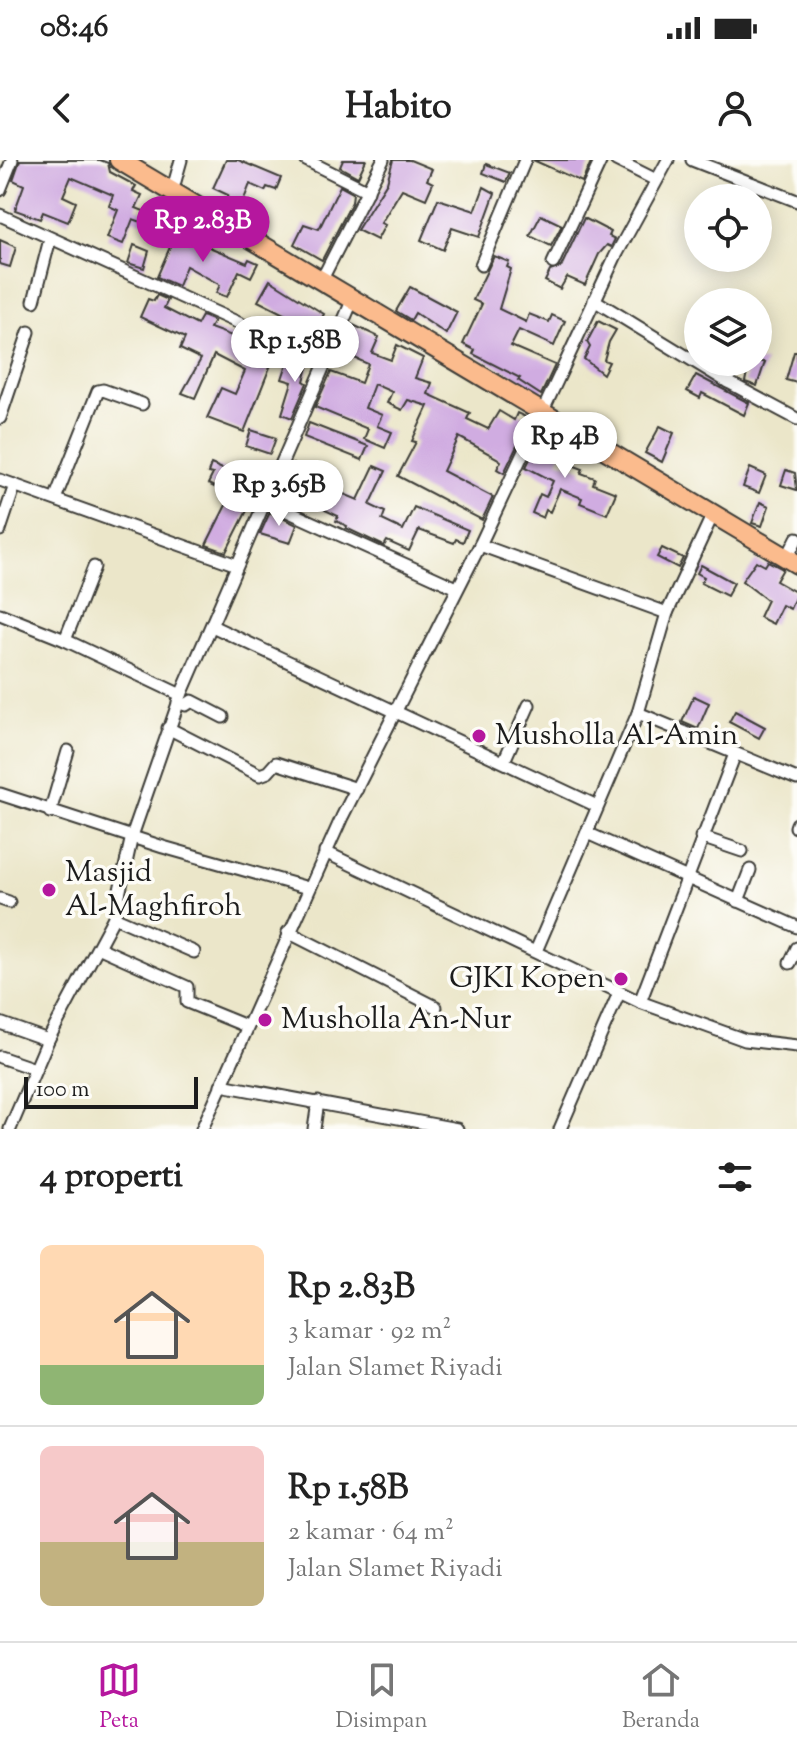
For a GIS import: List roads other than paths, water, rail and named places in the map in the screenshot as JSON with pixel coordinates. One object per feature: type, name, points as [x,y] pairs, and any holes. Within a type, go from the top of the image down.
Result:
[{"type":"main road","points":[[119,160],[792,561]]},
{"type":"street","points":[[0,190],[12,160]]},
{"type":"street","points":[[172,192],[181,160]]},
{"type":"street","points":[[306,160],[368,191]]},
{"type":"street","points":[[321,281],[383,160]]},
{"type":"street","points":[[481,265],[525,160]]},
{"type":"street","points":[[553,263],[601,160]]},
{"type":"street","points":[[616,160],[656,180]]},
{"type":"street","points":[[202,1129],[325,852],[480,545],[594,300],[668,160]]},
{"type":"street","points":[[692,160],[753,184]]},
{"type":"street","points":[[772,191],[797,201]]},
{"type":"street","points":[[0,215],[325,362]]},
{"type":"street","points":[[34,301],[50,239]]},
{"type":"street","points":[[10,1129],[48,1040],[114,917],[132,836],[179,699],[353,299]]},
{"type":"street","points":[[594,300],[728,382],[797,419]]},
{"type":"street","points":[[0,418],[29,332]]},
{"type":"street","points":[[728,382],[730,376]]},
{"type":"street","points":[[55,499],[98,391],[142,404]]},
{"type":"street","points":[[0,480],[237,565]]},
{"type":"street","points":[[0,530],[15,485]]},
{"type":"street","points":[[265,501],[457,588]]},
{"type":"street","points":[[536,951],[638,713],[667,613],[713,514]]},
{"type":"street","points":[[792,561],[797,538]]},
{"type":"street","points":[[480,545],[667,613]]},
{"type":"street","points":[[65,640],[94,567]]},
{"type":"street","points":[[0,614],[65,640],[186,705],[192,701],[223,717]]},
{"type":"street","points":[[212,626],[597,806]]},
{"type":"street","points":[[504,761],[529,705]]},
{"type":"street","points":[[638,713],[797,779]]},
{"type":"street","points":[[168,728],[260,775],[276,763],[357,789]]},
{"type":"street","points":[[50,812],[68,751]]},
{"type":"street","points":[[640,1002],[685,877],[735,754]]},
{"type":"street","points":[[0,794],[50,812],[308,888]]},
{"type":"street","points":[[587,833],[797,927]]},
{"type":"street","points":[[701,837],[742,851]]},
{"type":"street","points":[[325,852],[640,1002],[745,1040],[797,1046]]},
{"type":"street","points":[[738,901],[750,870]]},
{"type":"street","points":[[114,917],[194,952]]},
{"type":"street","points":[[288,932],[436,1007]]},
{"type":"street","points":[[100,948],[187,987],[187,1002],[246,1026]]},
{"type":"street","points":[[790,963],[797,948]]},
{"type":"street","points":[[575,1129],[561,1127],[619,993]]},
{"type":"street","points":[[0,1023],[48,1040]]},
{"type":"street","points":[[0,1057],[35,1069]]},
{"type":"street","points":[[221,1085],[457,1129]]},
{"type":"street","points":[[314,1129],[318,1102]]},
{"type":"place","name":"Musholla Al-Amin","points":[[479,736]]},
{"type":"place","name":"Masjid Al-Maghfiroh","points":[[49,890]]},
{"type":"place","name":"GJKI Kopen","points":[[621,979]]},
{"type":"place","name":"Musholla An-Nur","points":[[265,1020]]}]
